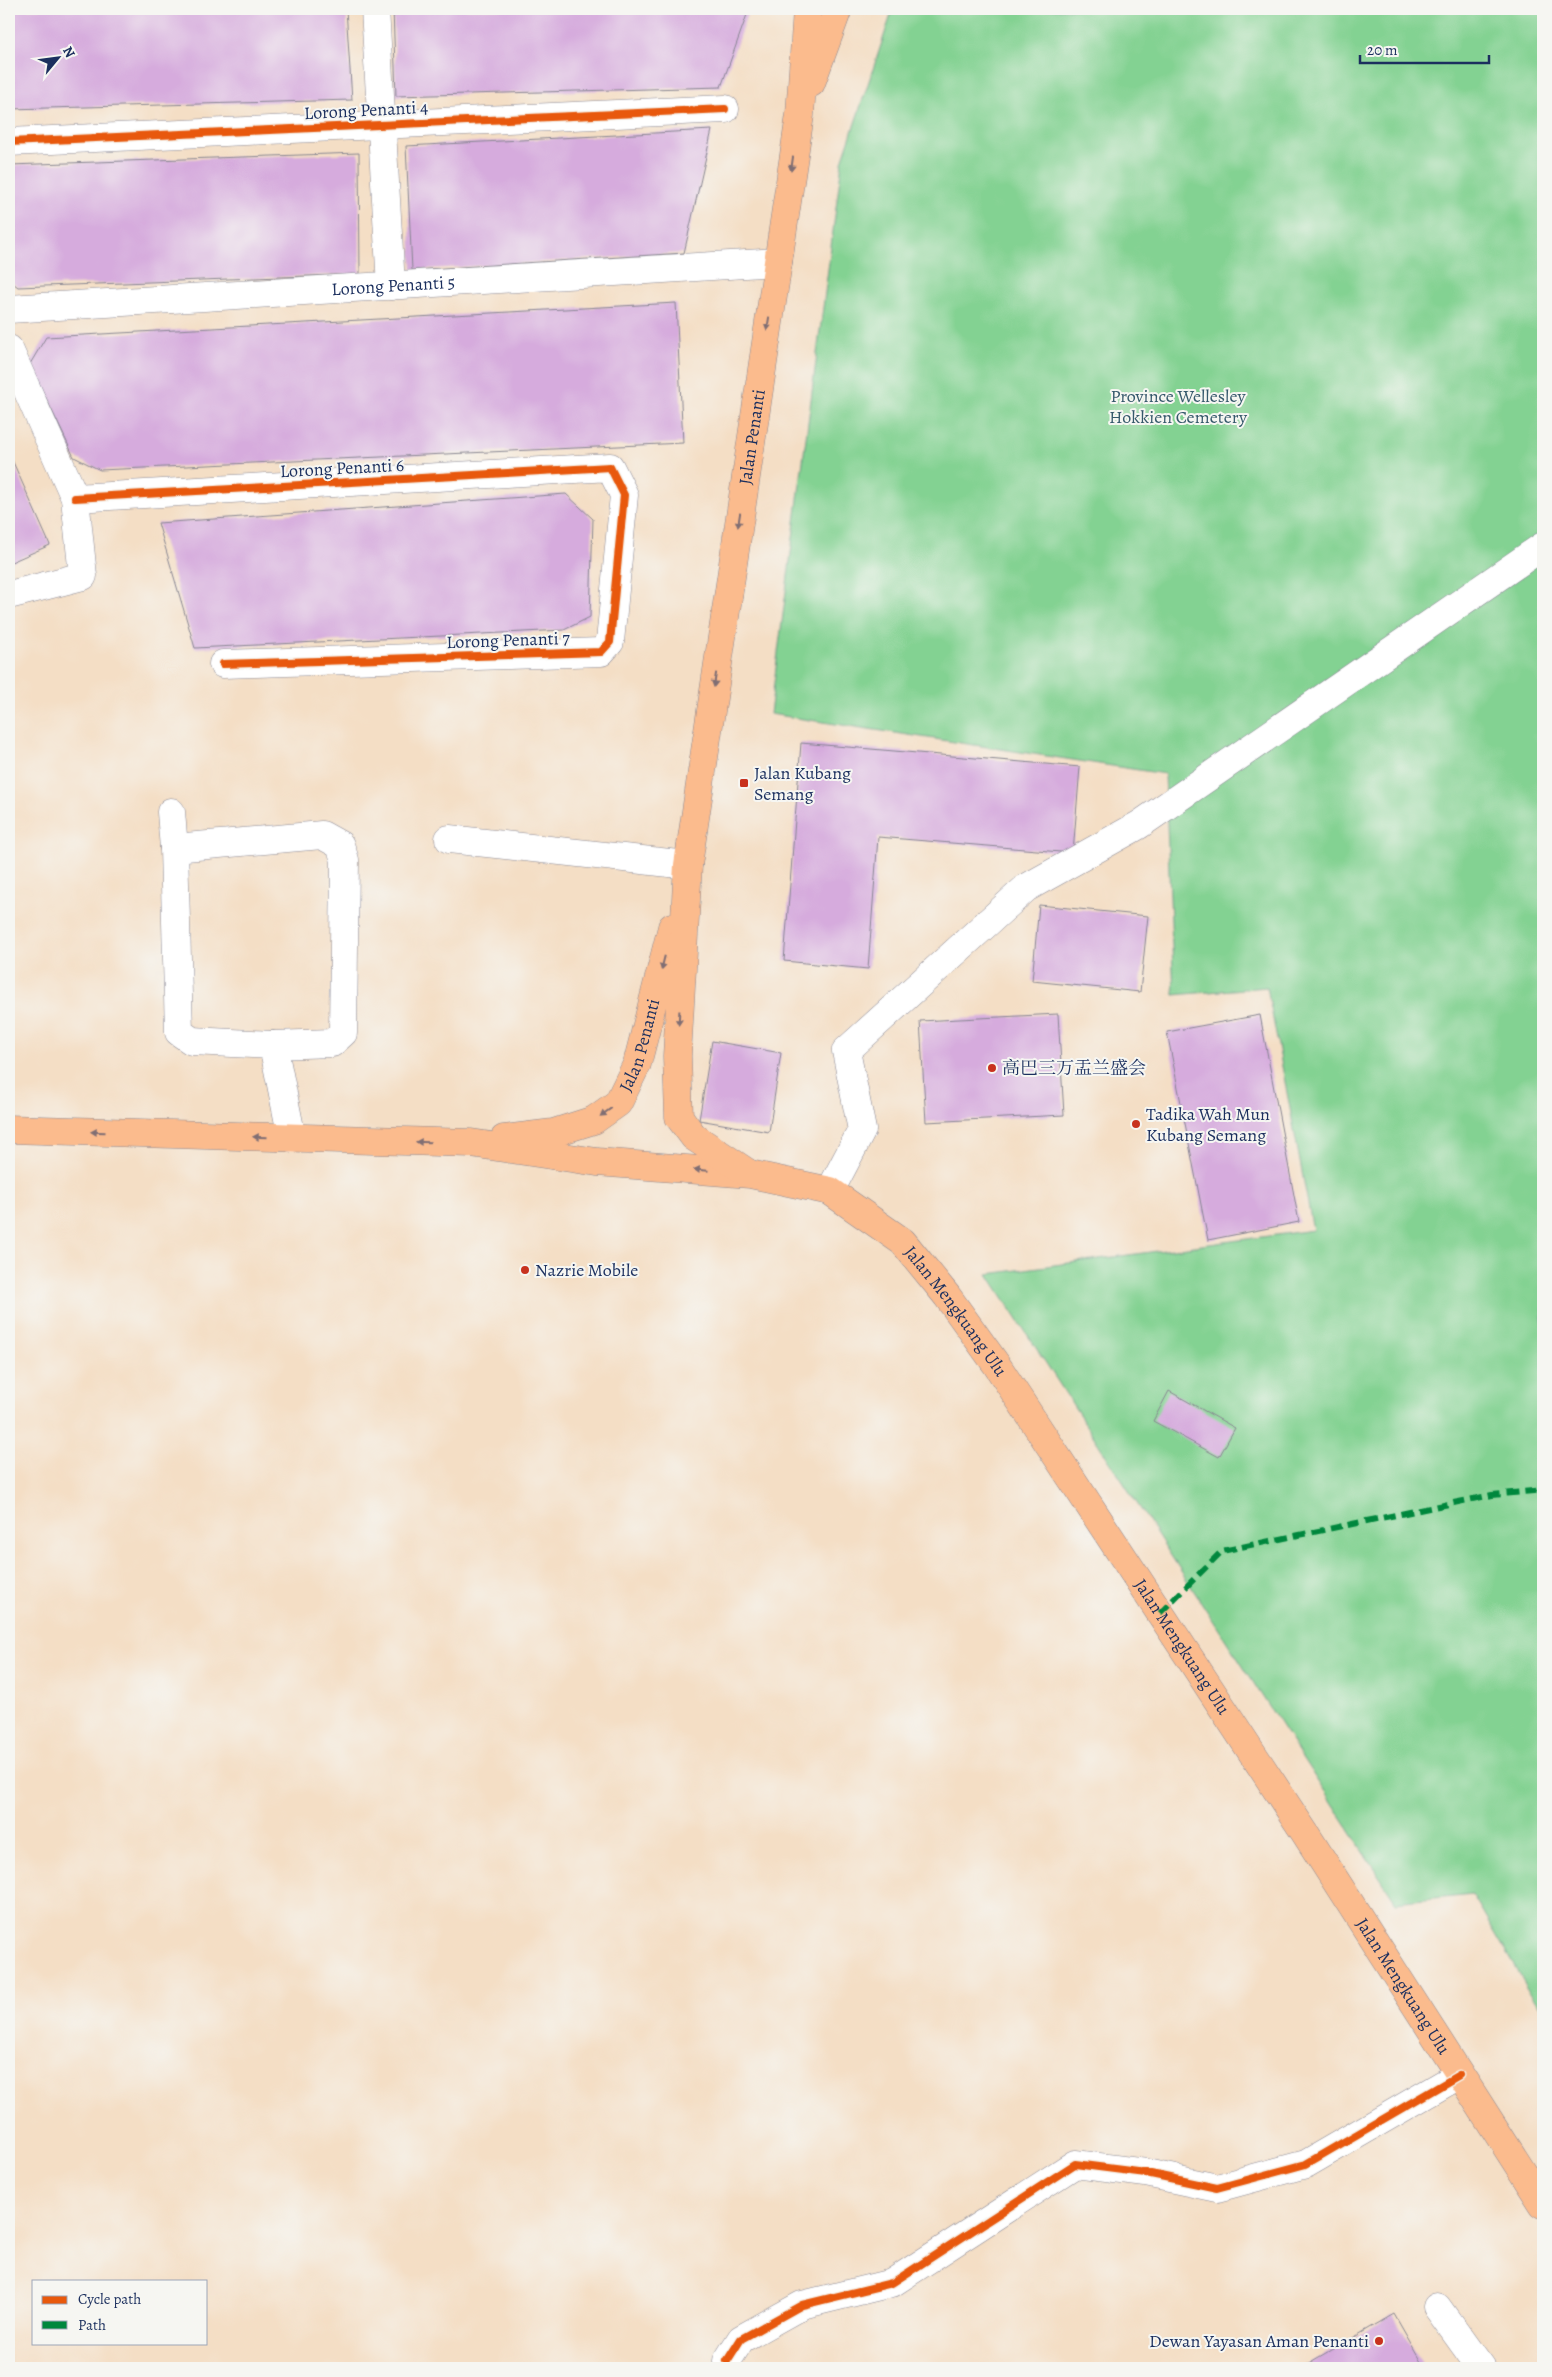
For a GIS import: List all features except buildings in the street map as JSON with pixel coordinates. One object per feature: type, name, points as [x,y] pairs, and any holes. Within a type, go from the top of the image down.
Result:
[{"type":"main road","name":"Jalan Penanti","points":[[750,1174],[694,1137],[679,1117],[677,1056],[688,865],[800,115],[807,9]]},
{"type":"main road","points":[[800,115],[838,9]]},
{"type":"main road","name":"Jalan Penanti","points":[[471,1143],[553,1133],[594,1120],[618,1103],[637,1064],[688,865]]},
{"type":"main road","points":[[9,1129],[471,1143],[598,1162],[750,1174]]},
{"type":"main road","name":"Jalan Mengkuang Ulu","points":[[750,1174],[830,1191],[902,1242],[947,1296],[996,1364],[1305,1833],[1543,2204]]},
{"type":"street","points":[[375,9],[391,286]]},
{"type":"street","name":"Lorong Penanti 4","points":[[9,142],[725,109]]},
{"type":"street","name":"Lorong Penanti 5","points":[[9,309],[778,262]]},
{"type":"street","points":[[9,349],[75,498],[83,576],[9,595]]},
{"type":"street","name":"Lorong Penanti 6","points":[[75,498],[610,467]]},
{"type":"street","name":"Lorong Penanti 7","points":[[222,664],[601,652],[610,642],[624,495],[610,467]]},
{"type":"street","points":[[830,1191],[862,1130],[846,1051],[1026,888],[1139,825],[1543,546]]},
{"type":"street","points":[[171,812],[174,848],[179,1032],[192,1041],[273,1045],[332,1043],[343,1033],[345,860],[340,845],[322,835],[174,848]]},
{"type":"street","points":[[448,839],[688,865]]},
{"type":"street","points":[[273,1045],[292,1138]]},
{"type":"street","points":[[727,2361],[741,2339],[802,2305],[892,2283],[1075,2164],[1146,2173],[1217,2188],[1306,2164],[1459,2075]]},
{"type":"street","points":[[1437,2307],[1481,2368]]},
{"type":"green space","name":"Province Wellesley Hokkien Cemetery","points":[[893,9],[1543,9],[1543,2014],[1472,1894],[1396,1902],[988,1274],[1313,1230],[1267,987],[1174,995],[1165,774],[770,714],[842,162]]},
{"type":"marked path","points":[[1160,1613],[1222,1551],[1492,1495],[1543,1490]]},
{"type":"cycle path","points":[[9,142],[725,109]]},
{"type":"cycle path","points":[[75,498],[610,467],[624,495],[610,642],[601,652],[223,664]]},
{"type":"cycle path","points":[[727,2361],[741,2339],[802,2305],[892,2283],[1075,2164],[1146,2173],[1217,2188],[1306,2164],[1459,2075]]},
{"type":"place","name":"Jalan Kubang Semang","points":[[744,783]]},
{"type":"place","name":"高巴三万盂兰盛会","points":[[992,1068]]},
{"type":"place","name":"Tadika Wah Mun Kubang Semang","points":[[1136,1124]]},
{"type":"place","name":"Nazrie Mobile","points":[[525,1270]]},
{"type":"place","name":"Dewan Yayasan Aman Penanti","points":[[1379,2341]]}]
